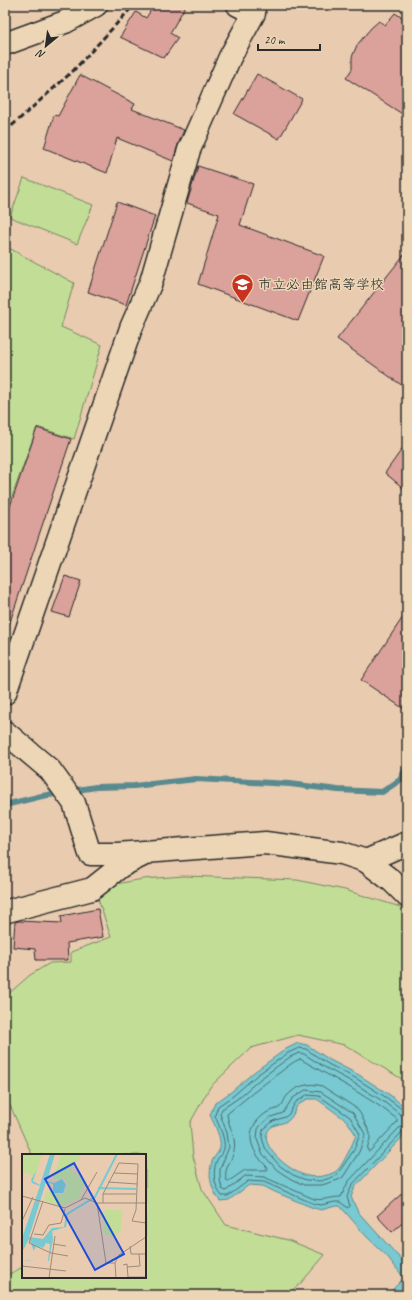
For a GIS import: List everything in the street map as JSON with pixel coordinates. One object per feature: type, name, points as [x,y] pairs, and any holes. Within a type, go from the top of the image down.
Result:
[{"type":"street","points":[[5,44],[65,22],[96,5]]},
{"type":"street","points":[[5,693],[131,328],[151,282],[189,150],[230,57],[254,13],[238,5]]},
{"type":"street","points":[[8,734],[50,770],[74,803],[90,854],[116,854],[265,843],[342,852],[366,861],[392,881],[407,896]]},
{"type":"street","points":[[366,861],[407,843]]},
{"type":"street","points":[[5,912],[7,910],[92,889],[121,866],[151,851]]},
{"type":"green space","points":[[24,178],[93,205],[77,244],[10,217]]},
{"type":"green space","points":[[5,246],[74,283],[61,327],[102,345],[74,439],[37,427],[5,516]]},
{"type":"green space","points":[[184,876],[297,880],[345,890],[407,909],[407,1082],[345,1045],[298,1035],[251,1048],[210,1087],[190,1123],[193,1156],[202,1189],[226,1225],[288,1240],[325,1255],[300,1284],[286,1295],[5,1295],[5,1276],[22,1268],[22,1278],[146,1278],[146,1154],[32,1154],[5,1094],[5,997],[30,975],[50,963],[71,962],[71,952],[111,937],[98,899],[116,884],[143,879]]},
{"type":"water","points":[[298,1043],[307,1045],[330,1060],[359,1075],[390,1095],[407,1109],[407,1132],[355,1187],[351,1197],[358,1212],[407,1266],[407,1295],[387,1295],[404,1278],[387,1256],[367,1237],[340,1206],[321,1210],[263,1186],[249,1185],[229,1200],[220,1201],[214,1191],[210,1170],[220,1144],[217,1131],[210,1115],[215,1103],[286,1049]],"holes":[[[307,1099],[317,1099],[347,1121],[356,1135],[338,1170],[329,1175],[314,1177],[302,1174],[287,1166],[274,1153],[266,1139],[268,1130],[273,1126],[289,1120],[297,1106]]]},
{"type":"building","points":[[154,5],[186,5],[170,33],[178,38],[164,58],[120,37],[136,12],[146,18]]},
{"type":"building","points":[[395,13],[407,21],[407,117],[346,78],[352,69],[352,57],[357,45],[379,21],[385,25]]},
{"type":"building","points":[[257,74],[302,99],[279,139],[234,114]]},
{"type":"building","points":[[80,75],[135,104],[132,109],[184,130],[173,161],[117,138],[107,173],[44,148],[54,115],[58,116]]},
{"type":"building","points":[[198,166],[253,184],[240,225],[324,256],[298,321],[198,284],[219,214],[187,203]]},
{"type":"building","points":[[117,202],[155,216],[126,305],[88,292]]},
{"type":"building","points":[[407,251],[407,389],[337,339]]},
{"type":"building","points":[[37,428],[71,439],[8,628],[5,627],[5,521]]},
{"type":"building","points":[[407,442],[407,491],[385,473]]},
{"type":"building","points":[[65,576],[81,581],[69,617],[52,612]]},
{"type":"building","points":[[407,611],[407,711],[361,680]]},
{"type":"building","points":[[98,909],[103,937],[67,943],[68,960],[36,960],[35,949],[13,947],[15,922],[62,923],[61,916]]},
{"type":"building","points":[[407,1189],[407,1219],[392,1232],[377,1216]]},
{"type":"waterway","points":[[71,791],[96,787],[134,786],[196,779],[290,784],[338,790],[382,792],[400,780],[407,766]]},
{"type":"waterway","points":[[5,805],[62,793]]},
{"type":"railway","points":[[5,132],[73,71],[134,5]]},
{"type":"place","name":"市立必由館高等学校","points":[[242,304]]}]
